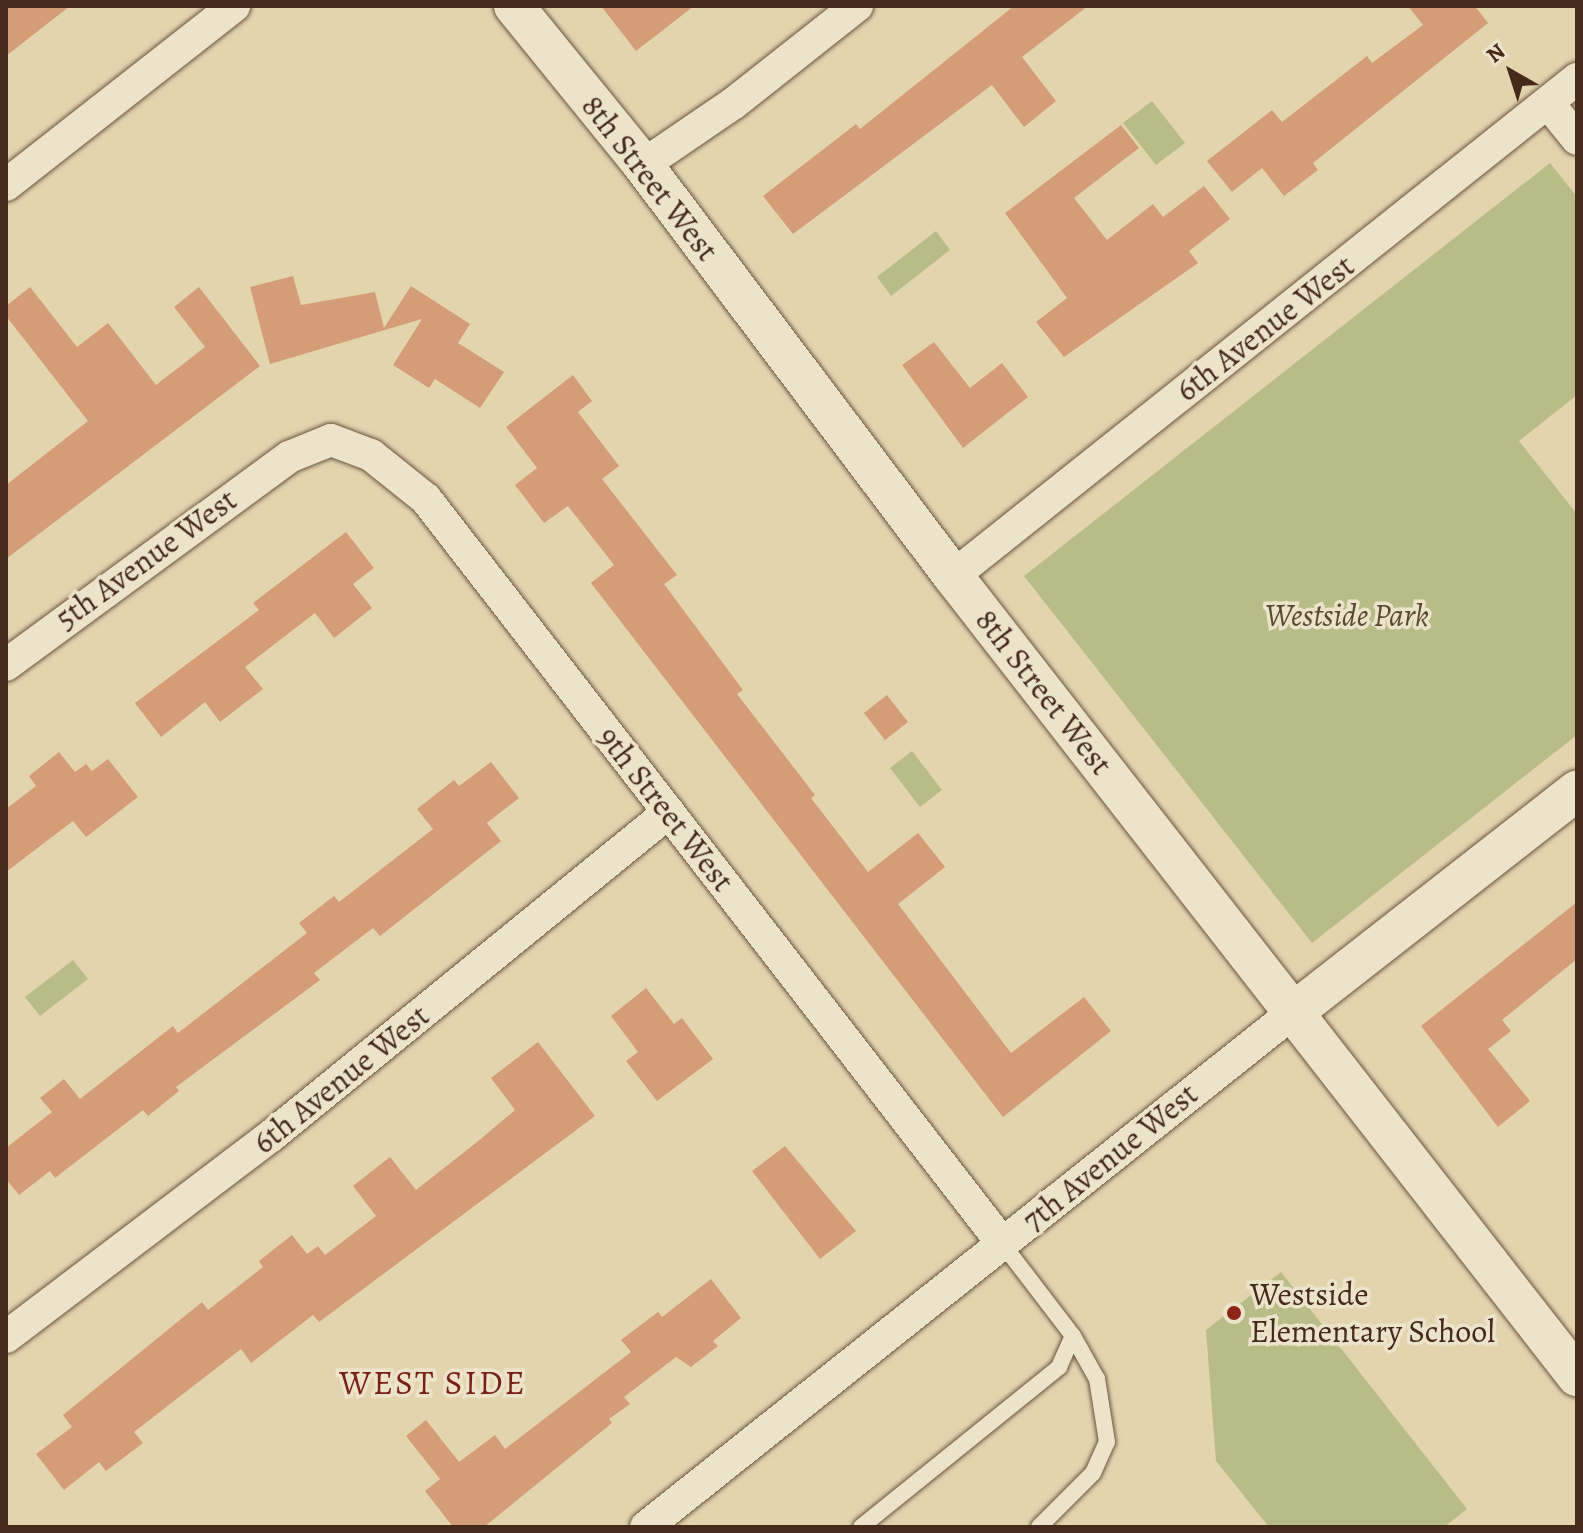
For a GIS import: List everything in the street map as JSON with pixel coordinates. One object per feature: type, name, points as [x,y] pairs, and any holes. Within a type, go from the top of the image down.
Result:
[{"type":"street","points":[[6,185],[234,6]]},
{"type":"street","name":"8th Street West","points":[[514,6],[643,165],[953,576],[1577,1376]]},
{"type":"street","points":[[643,165],[734,103],[857,6]]},
{"type":"street","name":"6th Avenue West","points":[[953,576],[1577,79]]},
{"type":"street","points":[[1548,103],[1577,139]]},
{"type":"street","name":"9th Street West","points":[[289,457],[331,440],[371,455],[426,499],[1002,1243]]},
{"type":"street","name":"5th Avenue West","points":[[6,665],[59,621],[289,457]]},
{"type":"street","name":"7th Avenue West","points":[[646,1527],[1577,791]]},
{"type":"street","name":"6th Avenue West","points":[[6,1337],[271,1136],[669,812]]},
{"type":"lane","points":[[1002,1243],[1073,1336],[1097,1379],[1107,1442],[1093,1473],[1039,1527]]},
{"type":"lane","points":[[861,1527],[1059,1367],[1073,1336]]},
{"type":"green space","points":[[1152,101],[1185,143],[1156,165],[1123,123]]},
{"type":"green space","name":"Westside Park","points":[[1550,163],[1577,197],[1577,395],[1519,441],[1577,514],[1577,735],[1312,943],[1024,576]]},
{"type":"green space","points":[[936,231],[950,250],[891,296],[877,277]]},
{"type":"green space","points":[[912,751],[942,790],[920,807],[890,768]]},
{"type":"green space","points":[[73,960],[88,979],[40,1016],[25,997]]},
{"type":"green space","points":[[1281,1272],[1467,1509],[1444,1527],[1269,1527],[1216,1461],[1206,1330]]},
{"type":"building","points":[[6,6],[70,6],[6,56]]},
{"type":"building","points":[[601,6],[694,6],[636,51]]},
{"type":"building","points":[[1014,6],[1088,6],[1022,57],[1056,101],[1024,127],[992,85],[793,234],[763,196],[856,124],[860,129]]},
{"type":"building","points":[[1408,6],[1475,6],[1488,23],[1313,163],[1318,170],[1284,196],[1262,168],[1232,192],[1207,161],[1272,110],[1282,122],[1367,56],[1372,63],[1423,25]]},
{"type":"building","points":[[1121,125],[1139,148],[1074,198],[1107,240],[1153,204],[1163,217],[1204,186],[1230,219],[1189,251],[1198,263],[1064,357],[1036,322],[1067,298],[1005,213]]},
{"type":"building","points":[[293,276],[301,305],[375,292],[384,328],[411,286],[470,324],[458,343],[504,372],[480,408],[435,379],[429,388],[393,365],[422,319],[270,364],[250,287]]},
{"type":"building","points":[[30,287],[77,347],[108,323],[156,385],[205,347],[174,307],[199,287],[260,366],[6,559],[6,485],[88,421],[6,316],[6,306]]},
{"type":"building","points":[[934,342],[970,388],[1002,363],[1028,397],[963,448],[902,365]]},
{"type":"building","points":[[573,375],[592,401],[578,412],[619,466],[602,479],[677,575],[664,584],[743,690],[737,694],[815,795],[811,798],[868,872],[918,833],[945,867],[898,904],[1011,1053],[1084,997],[1111,1031],[1003,1117],[591,583],[614,565],[568,506],[544,523],[515,485],[537,468],[506,427]]},
{"type":"building","points":[[346,532],[374,568],[353,584],[372,608],[334,638],[315,613],[245,667],[263,689],[220,722],[205,702],[161,737],[135,703],[259,610],[253,603]]},
{"type":"building","points":[[887,695],[908,722],[885,740],[864,713]]},
{"type":"building","points":[[59,752],[75,772],[86,764],[92,771],[108,759],[138,797],[86,837],[73,821],[6,872],[6,809],[36,786],[29,776]]},
{"type":"building","points":[[491,762],[519,798],[487,823],[501,841],[380,936],[373,928],[314,973],[320,980],[176,1087],[179,1091],[148,1116],[143,1110],[55,1178],[50,1171],[19,1195],[6,1179],[6,1148],[52,1112],[40,1098],[64,1079],[80,1099],[173,1026],[178,1033],[307,933],[299,923],[334,896],[339,902],[433,829],[417,809],[454,780],[459,786]]},
{"type":"building","points":[[1577,902],[1577,959],[1502,1020],[1511,1031],[1488,1049],[1530,1101],[1498,1127],[1421,1026]]},
{"type":"building","points":[[646,988],[674,1024],[682,1018],[713,1059],[657,1101],[626,1061],[638,1052],[611,1016]]},
{"type":"building","points":[[538,1042],[595,1116],[319,1322],[313,1315],[251,1363],[241,1349],[134,1432],[143,1443],[106,1471],[99,1462],[64,1490],[36,1454],[72,1427],[63,1415],[202,1302],[208,1310],[263,1267],[259,1261],[292,1235],[307,1254],[318,1246],[325,1255],[376,1216],[353,1186],[390,1157],[416,1190],[515,1110],[491,1078]]},
{"type":"building","points":[[785,1146],[856,1231],[820,1259],[752,1171]]},
{"type":"building","points":[[711,1279],[741,1318],[713,1341],[718,1346],[691,1367],[676,1357],[624,1397],[630,1404],[609,1419],[612,1423],[484,1527],[453,1527],[425,1491],[440,1479],[406,1436],[426,1420],[459,1462],[495,1435],[505,1449],[631,1352],[621,1340],[658,1312],[662,1317]]},
{"type":"place","name":"Westside Elementary School","points":[[1234,1313]]},
{"type":"district","name":"WEST SIDE","points":[[433,1383]]}]
